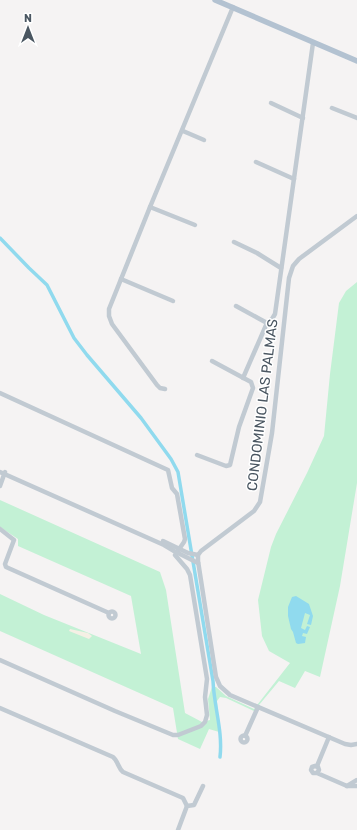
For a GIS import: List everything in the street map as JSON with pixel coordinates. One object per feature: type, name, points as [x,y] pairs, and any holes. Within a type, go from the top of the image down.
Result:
[{"type":"main road","points":[[215,0],[357,61]]},
{"type":"street","points":[[165,389],[157,385],[110,321],[108,314],[109,307],[233,8]]},
{"type":"street","points":[[243,378],[266,323],[272,319],[275,314],[313,43]]},
{"type":"street","points":[[271,103],[303,118]]},
{"type":"street","points":[[332,108],[357,118]]},
{"type":"street","points":[[183,131],[204,140]]},
{"type":"street","points":[[256,162],[294,180]]},
{"type":"street","points":[[150,207],[195,225]]},
{"type":"street","name":"CONDOMINIO LAS PALMAS","points":[[198,555],[207,545],[254,511],[260,502],[272,433],[280,350],[289,278],[292,268],[299,259],[357,216]]},
{"type":"street","points":[[234,242],[257,253],[281,268]]},
{"type":"street","points":[[121,279],[173,301]]},
{"type":"street","points":[[236,306],[266,323]]},
{"type":"street","points":[[197,455],[226,466],[231,464],[239,427],[253,388],[252,383],[212,361]]},
{"type":"street","points":[[0,393],[168,470],[172,488],[177,494],[185,538],[176,556],[190,575],[207,680],[205,697],[207,715],[206,720],[203,725],[178,735],[173,735],[0,660]]},
{"type":"street","points":[[0,469],[3,472],[178,550],[192,558],[217,683],[226,693],[258,707],[349,745],[357,744]]},
{"type":"street","points":[[0,486],[3,472]]},
{"type":"street","points":[[0,529],[13,538],[14,541],[5,564],[6,568],[109,613]]},
{"type":"street","points":[[192,558],[198,555]]},
{"type":"street","points":[[192,558],[198,555]]},
{"type":"street","points":[[245,736],[258,707]]},
{"type":"street","points":[[0,708],[113,758],[116,760],[123,772],[182,798],[187,806]]},
{"type":"street","points":[[329,737],[316,766],[319,768],[318,772],[347,786],[357,786]]},
{"type":"street","points":[[347,786],[357,780]]},
{"type":"street","points":[[187,806],[194,805],[203,786]]},
{"type":"street","points":[[178,830],[187,806]]},
{"type":"green space","points":[[357,282],[357,483],[340,586],[320,677],[305,671],[295,688],[279,681],[254,711],[226,698],[220,697],[217,701],[219,732],[209,729],[200,749],[178,739],[173,708],[0,631],[0,594],[44,615],[141,654],[131,596],[18,546],[18,539],[0,527],[0,500],[160,572],[166,590],[185,713],[202,722],[210,720],[208,699],[212,687],[216,687],[226,696],[254,709],[290,663],[269,651],[262,636],[258,600],[271,547],[276,534],[324,436],[339,303],[346,291]]},
{"type":"sand","points":[[70,629],[88,633],[92,636],[89,639],[69,631]]},
{"type":"water","points":[[296,596],[309,604],[313,616],[311,625],[307,624],[310,615],[305,613],[301,628],[305,630],[307,626],[310,627],[307,634],[303,633],[302,636],[306,637],[305,643],[298,644],[296,643],[291,629],[288,616],[288,607],[292,597]]},
{"type":"waterway","points":[[0,238],[47,285],[74,338],[141,418],[171,459],[178,472],[213,681],[221,747],[220,757]]}]
